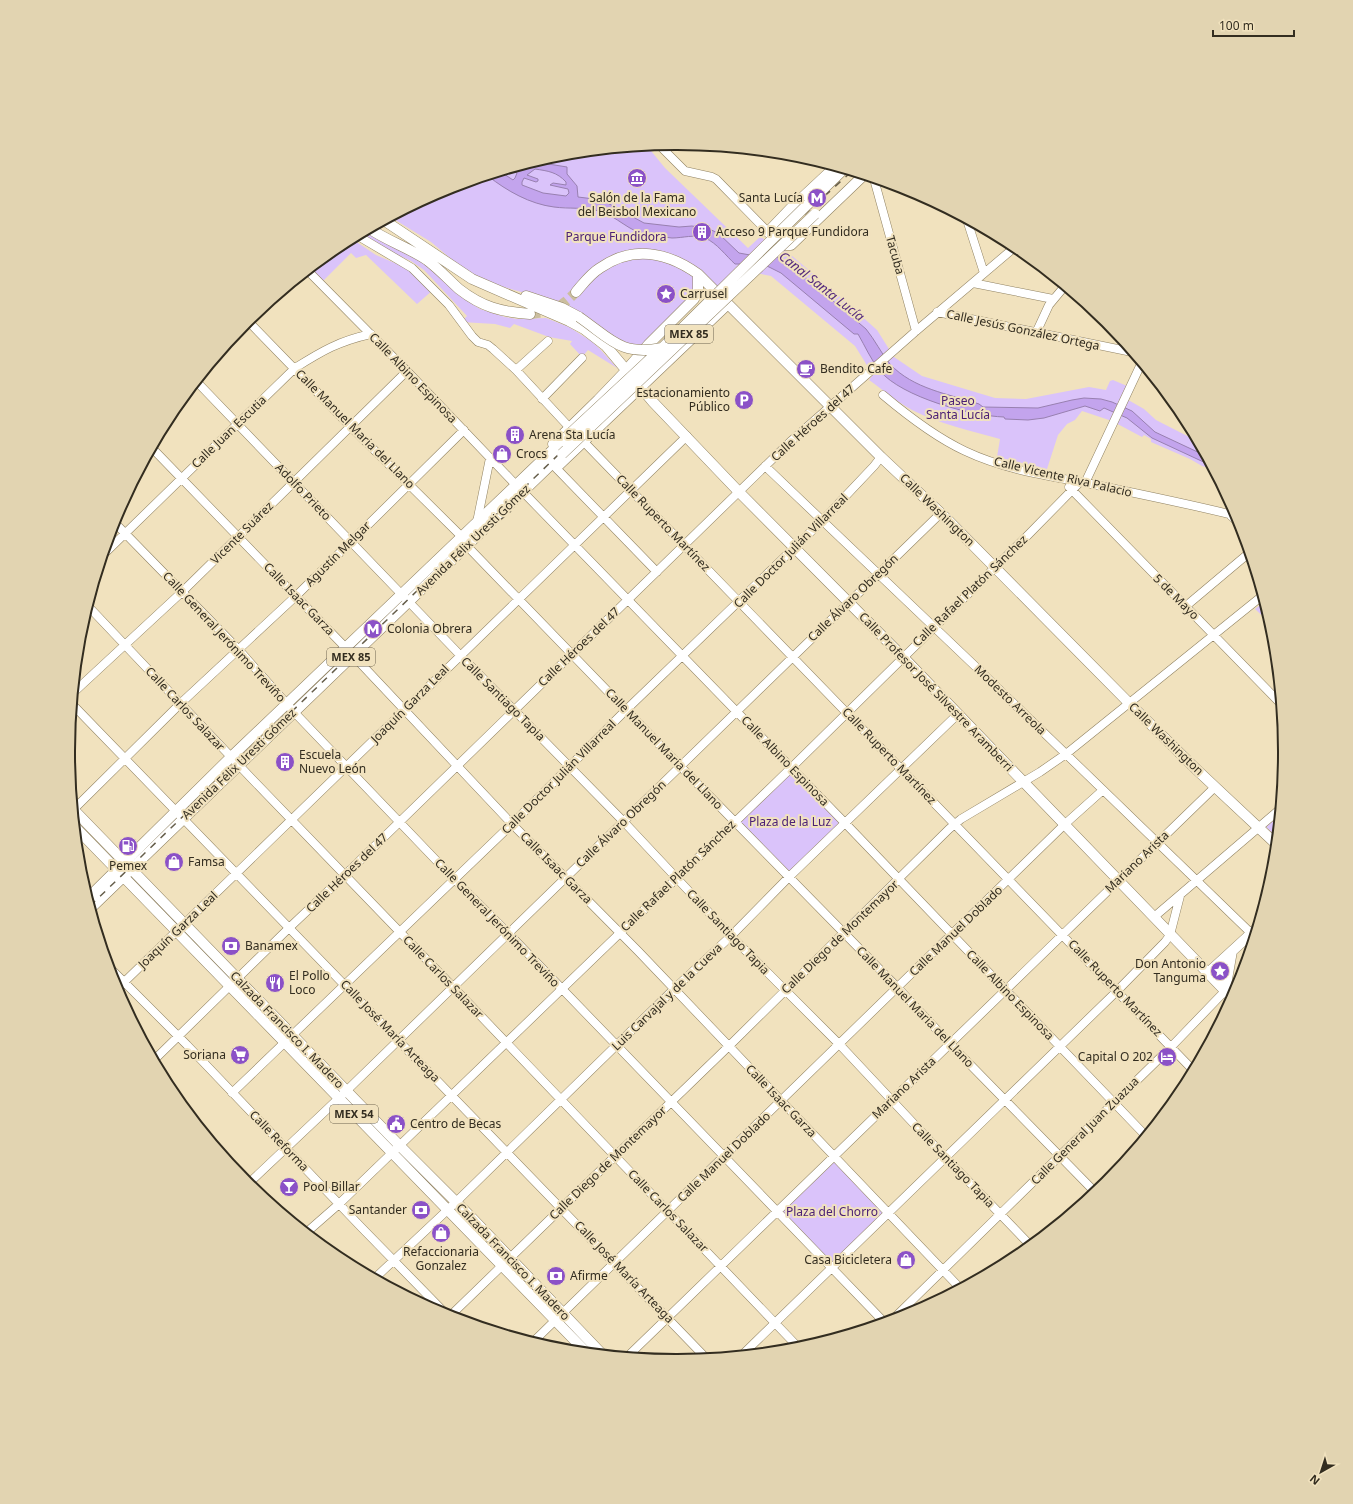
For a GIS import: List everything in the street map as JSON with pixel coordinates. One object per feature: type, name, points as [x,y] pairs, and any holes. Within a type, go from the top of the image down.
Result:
[{"type":"main road","points":[[831,171],[768,232],[784,245],[791,245],[794,243],[860,179]]},
{"type":"main road","name":"Avenida Félix Uresti Gómez","points":[[405,598],[467,546],[536,472],[562,441],[662,348],[840,173]]},
{"type":"main road","name":"Avenida Félix Uresti Gómez","points":[[536,472],[562,454],[854,177]]},
{"type":"main road","name":"Calle Profesor José Silvestre Aramberri","points":[[389,224],[472,280],[488,288],[563,318],[584,329],[606,346],[640,386],[739,492],[795,547],[958,714],[1227,993]]},
{"type":"main road","points":[[375,232],[426,259],[463,292],[484,306],[510,313],[530,314]]},
{"type":"main road","name":"Calle Washington","points":[[576,292],[600,268],[614,260],[632,254],[662,256],[674,260],[698,274],[881,457],[941,513],[1129,703],[1271,840]]},
{"type":"main road","points":[[698,274],[698,290],[694,299],[648,345],[627,370],[598,400],[537,460],[536,472],[548,474],[556,468],[611,416],[640,386],[728,304]]},
{"type":"main road","points":[[488,288],[507,290],[548,302],[579,317],[624,348],[641,351],[662,348]]},
{"type":"main road","points":[[694,299],[709,306],[712,310],[713,319]]},
{"type":"main road","points":[[598,400],[604,400],[610,406],[612,409],[611,416]]},
{"type":"main road","name":"Avenida Félix Uresti Gómez","points":[[94,904],[176,810],[231,757],[290,708],[350,652],[405,598],[477,522],[520,488]]},
{"type":"main road","name":"Avenida Félix Uresti Gómez","points":[[128,866],[184,818],[238,765],[290,708]]},
{"type":"main road","name":"Calzada Francisco I. Madero","points":[[78,815],[596,1348]]},
{"type":"main road","name":"Calzada Francisco I. Madero","points":[[80,833],[579,1345]]},
{"type":"main road","name":"Avenida Félix Uresti Gómez","points":[[92,895],[120,874]]},
{"type":"main road","points":[[1208,973],[1249,937]]},
{"type":"main road","points":[[1228,990],[1232,952]]},
{"type":"street","points":[[665,151],[686,171],[716,179],[768,232]]},
{"type":"street","name":"Tacuba","points":[[875,184],[916,331]]},
{"type":"street","points":[[969,227],[984,273]]},
{"type":"street","points":[[363,239],[412,268],[449,305],[472,336],[478,342],[488,345],[516,370],[569,428]]},
{"type":"street","name":"Calle Héroes del 47","points":[[158,1056],[237,978],[515,711],[765,466],[830,406],[871,372],[937,312],[1010,251]]},
{"type":"street","name":"Calle Albino Espinosa","points":[[311,274],[737,711],[1142,1132]]},
{"type":"street","points":[[973,283],[1053,299]]},
{"type":"street","points":[[1036,332],[1053,299],[1061,290]]},
{"type":"street","name":"Calle Jesús González Ortega","points":[[937,312],[1125,350]]},
{"type":"street","name":"Calle Manuel Maria del Llano","points":[[253,325],[350,426],[462,537]]},
{"type":"street","name":"Calle Juan Escutia","points":[[112,546],[295,368],[331,346],[350,339],[371,334]]},
{"type":"street","points":[[516,370],[548,341]]},
{"type":"street","points":[[542,399],[582,358]]},
{"type":"street","name":"Calle Rafael Platón Sánchez","points":[[310,1229],[339,1204],[398,1145],[791,768],[995,568],[1072,490],[1082,483],[1117,417],[1139,368]]},
{"type":"street","name":"Vicente Suárez","points":[[79,688],[182,592],[407,371]]},
{"type":"street","name":"Adolfo Prieto","points":[[200,385],[405,598]]},
{"type":"street","name":"Calle Vicente Riva Palacio","points":[[883,395],[918,422],[966,452],[1010,467],[1228,514]]},
{"type":"street","name":"Agustín Melgar","points":[[78,806],[181,703],[296,596],[464,430]]},
{"type":"street","name":"Joaquín Garza Leal","points":[[122,984],[687,436]]},
{"type":"street","name":"Calle Ruperto Martínez","points":[[584,442],[1189,1066]]},
{"type":"street","name":"Calle Isaac Garza","points":[[156,452],[350,652],[512,824],[782,1101],[956,1284]]},
{"type":"street","name":"Calle Doctor Julián Villarreal","points":[[232,1093],[512,824],[626,710],[740,602],[822,521],[881,457]]},
{"type":"street","points":[[477,522],[490,458]]},
{"type":"street","name":"Modesto Arreola","points":[[765,466],[1251,931]]},
{"type":"street","points":[[556,468],[657,572]]},
{"type":"street","name":"5 de Mayo","points":[[1062,479],[1276,698]]},
{"type":"street","name":"Calle Álvaro Obregón","points":[[253,1179],[509,934],[941,513]]},
{"type":"street","name":"Calle General Jerónimo Treviño","points":[[119,527],[239,650],[290,708],[454,879],[880,1318]]},
{"type":"street","name":"Calle Manuel Maria del Llano","points":[[467,546],[898,988],[950,1044],[1090,1188]]},
{"type":"street","points":[[1186,606],[1245,556]]},
{"type":"street","name":"Calle Santiago Tapia","points":[[405,598],[624,822],[731,936],[840,1045],[1026,1241]]},
{"type":"street","name":"Calle Diego de Montemayor","points":[[454,1311],[729,1046],[784,990],[954,824],[1024,782],[1066,754],[1259,599]]},
{"type":"street","name":"Calle Carlos Salazar","points":[[92,610],[238,765],[561,1099],[793,1342]]},
{"type":"street","name":"Calle José María Arteaga","points":[[76,709],[452,1094],[701,1353]]},
{"type":"street","name":"Luis Carvajal y de la Cueva","points":[[379,1275],[456,1202],[674,989],[731,936],[789,877],[958,714]]},
{"type":"street","name":"Mariano Arista","points":[[633,1352],[1215,787]]},
{"type":"street","name":"Calle Manuel Doblado","points":[[539,1337],[1065,824],[1103,790]]},
{"type":"street","points":[[1154,917],[1275,814]]},
{"type":"street","points":[[749,1349],[1117,991],[1170,935],[1180,896]]},
{"type":"street","name":"Calle Reforma","points":[[119,977],[437,1304]]},
{"type":"street","name":"Calle General Juan Zuazua","points":[[902,1310],[1113,1102],[1226,996]]},
{"type":"green space","name":"Parque Fundidora","points":[[651,151],[665,168],[748,248],[760,237],[785,250],[877,330],[894,357],[922,376],[995,398],[1026,399],[1089,387],[1106,390],[1110,381],[1113,380],[1127,386],[1123,397],[1144,409],[1156,420],[1188,436],[1206,467],[1151,442],[1151,439],[1144,435],[1142,437],[1112,421],[1082,411],[1075,420],[1067,424],[1058,435],[1047,469],[997,457],[1000,439],[956,427],[923,415],[901,403],[869,380],[873,375],[855,346],[771,276],[733,272],[716,289],[706,280],[691,297],[639,347],[624,345],[564,304],[475,279],[431,242],[396,220],[446,196],[483,182],[521,171],[559,162],[598,156]]},
{"type":"green space","points":[[371,234],[423,262],[460,296],[480,309],[505,317],[517,319],[546,318],[569,327],[591,341],[617,368],[588,350],[582,357],[570,344],[572,341],[549,337],[514,324],[510,328],[495,324],[461,322],[467,316],[424,270],[411,261],[385,249],[366,237]]},
{"type":"green space","points":[[357,243],[376,255],[411,270],[433,290],[417,304],[366,255],[356,258],[351,253],[322,282],[313,273]]},
{"type":"green space","points":[[1260,605],[1262,616],[1255,609]]},
{"type":"green space","name":"Plaza de la Luz","points":[[791,768],[845,823],[789,877],[735,821]]},
{"type":"green space","points":[[1274,820],[1273,833],[1266,827]]},
{"type":"green space","name":"Plaza del Chorro","points":[[834,1156],[888,1214],[831,1268],[776,1212]]},
{"type":"shaded area","name":"Canal Santa Lucía","points":[[550,164],[567,167],[567,174],[577,186],[578,197],[602,200],[644,223],[679,227],[692,226],[709,229],[718,233],[739,253],[750,255],[772,255],[785,260],[866,329],[890,364],[909,379],[920,385],[944,394],[979,404],[983,407],[1038,408],[1084,398],[1101,399],[1132,411],[1155,432],[1198,452],[1203,462],[1152,438],[1127,418],[1104,408],[1100,411],[1085,406],[1044,418],[1028,420],[1005,419],[1004,417],[990,416],[956,409],[920,397],[890,380],[877,367],[858,334],[854,334],[781,273],[760,264],[735,264],[717,246],[705,238],[693,236],[672,238],[648,235],[635,231],[612,216],[599,211],[554,207],[536,203],[511,192],[492,179],[506,175],[513,180],[517,173]],"holes":[[[535,169],[552,172],[563,179],[566,182],[566,185],[553,183],[550,185],[568,189],[569,193],[566,196],[543,193],[522,185],[524,178],[536,182],[538,181],[538,179],[527,175]]]},
{"type":"tunnel","points":[[530,314],[544,312],[560,306],[576,292]]},
{"type":"railway","points":[[94,902],[612,403],[784,233],[847,175]]},
{"type":"railway","points":[[477,539],[511,511]]},
{"type":"place","name":"Salón de la Fama del Beisbol Mexicano","points":[[637,178]]},
{"type":"place","name":"Santa Lucía","points":[[817,198]]},
{"type":"place","name":"Acceso 9 Parque Fundidora","points":[[702,232]]},
{"type":"place","name":"Carrusel","points":[[666,294]]},
{"type":"place","name":"Bendito Cafe","points":[[806,369]]},
{"type":"place","name":"Estacionamiento Público","points":[[744,400]]},
{"type":"place","name":"Arena Sta Lucía","points":[[515,435]]},
{"type":"place","name":"Crocs","points":[[502,454]]},
{"type":"place","name":"Colonia Obrera","points":[[373,629]]},
{"type":"place","name":"Escuela Nuevo León","points":[[285,762]]},
{"type":"place","name":"Pemex","points":[[128,846]]},
{"type":"place","name":"Famsa","points":[[174,862]]},
{"type":"place","name":"Banamex","points":[[231,946]]},
{"type":"place","name":"Don Antonio Tanguma","points":[[1220,971]]},
{"type":"place","name":"El Pollo Loco","points":[[275,983]]},
{"type":"place","name":"Soriana","points":[[240,1055]]},
{"type":"place","name":"Capital O 202","points":[[1167,1057]]},
{"type":"place","name":"Centro de Becas","points":[[396,1124]]},
{"type":"place","name":"Pool Billar","points":[[289,1187]]},
{"type":"place","name":"Santander","points":[[421,1210]]},
{"type":"place","name":"Refaccionaria Gonzalez","points":[[441,1233]]},
{"type":"place","name":"Casa Bicicletera","points":[[906,1260]]},
{"type":"place","name":"Afirme","points":[[556,1276]]},
{"type":"park label","name":"Paseo Santa Lucía","points":[[958,408]]}]
